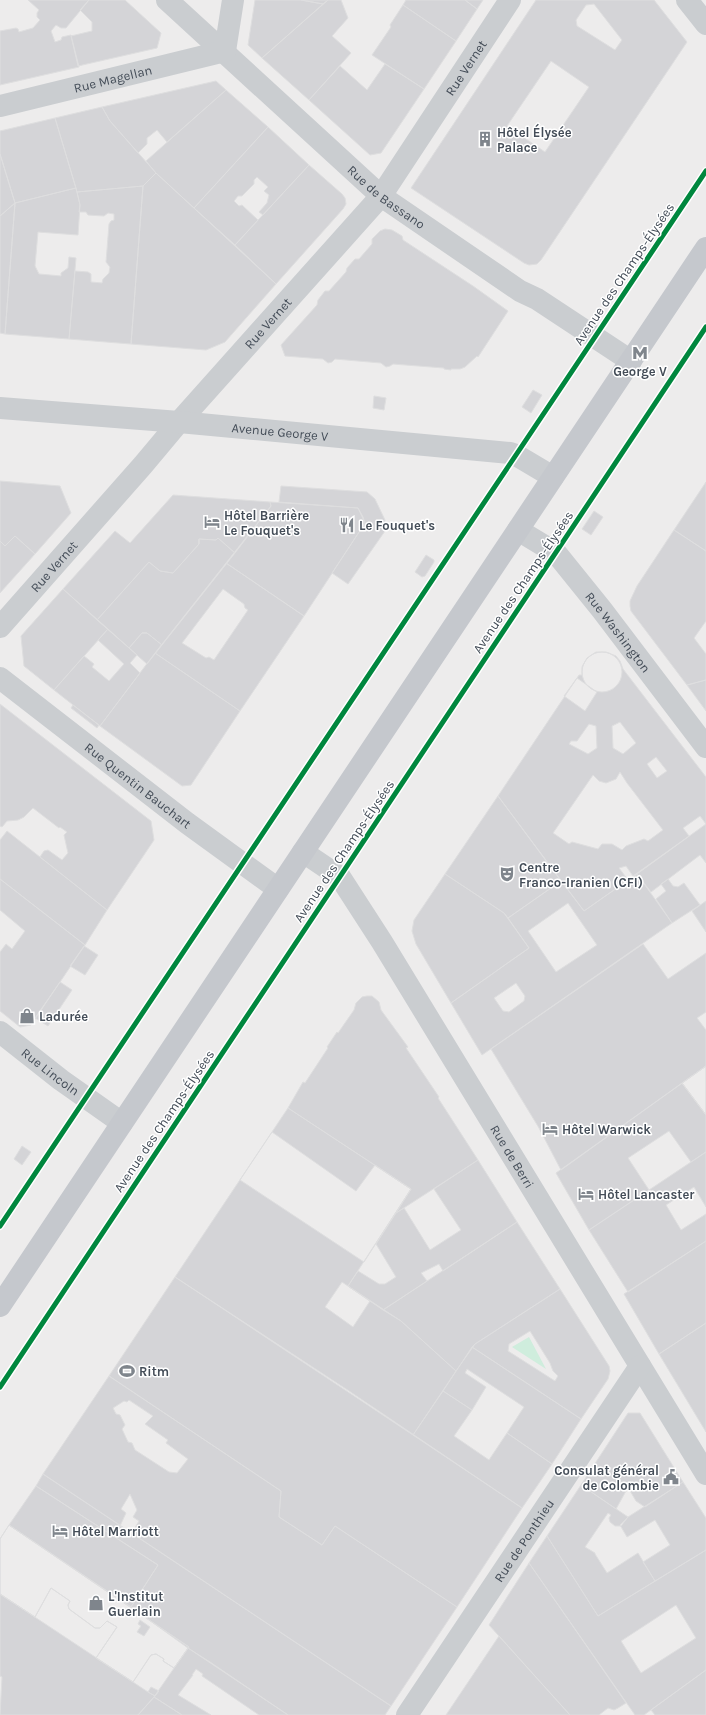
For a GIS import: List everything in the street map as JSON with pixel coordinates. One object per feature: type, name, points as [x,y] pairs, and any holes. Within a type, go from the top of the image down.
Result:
[{"type":"main road","points":[[0,1306],[706,248]]},
{"type":"street","name":"Rue de Bassano","points":[[167,0],[225,51],[381,196],[520,291],[537,299],[631,361]]},
{"type":"street","points":[[225,51],[234,0]]},
{"type":"street","name":"Rue Vernet","points":[[0,627],[139,471],[179,422],[381,196],[510,0]]},
{"type":"street","points":[[687,0],[706,24]]},
{"type":"street","name":"Rue Magellan","points":[[0,106],[225,51]]},
{"type":"street","name":"Avenue George V","points":[[0,408],[179,422],[510,453],[553,477]]},
{"type":"street","name":"Rue Washington","points":[[518,530],[556,553],[602,610],[706,747]]},
{"type":"street","name":"Rue Quentin Bauchart","points":[[0,678],[187,823],[278,889]]},
{"type":"street","name":"Rue de Berri","points":[[303,852],[340,877],[374,930],[706,1474]]},
{"type":"street","name":"Rue Lincoln","points":[[0,1032],[62,1080],[122,1123]]},
{"type":"street","name":"Rue de Ponthieu","points":[[407,1715],[640,1366]]},
{"type":"green space","points":[[529,1337],[546,1369],[512,1347]]},
{"type":"building","points":[[28,0],[89,0],[66,28],[61,28],[56,25],[51,31],[55,42],[61,40],[62,37],[71,35],[79,67],[0,85],[0,31],[16,28],[19,32],[33,28],[40,20],[37,17],[39,10]]},
{"type":"building","points":[[89,0],[125,0],[161,33],[157,48],[78,66],[71,36],[92,31],[92,22],[80,10]]},
{"type":"building","points":[[255,0],[301,0],[323,4],[262,58],[248,45]]},
{"type":"building","points":[[301,0],[328,0],[323,4]]},
{"type":"building","points":[[328,0],[341,0],[348,18],[332,36],[351,53],[309,100],[262,58]]},
{"type":"building","points":[[406,0],[465,0],[477,9],[456,41],[403,5]]},
{"type":"building","points":[[465,0],[483,0],[477,9]]},
{"type":"building","name":"Hôtel Élysée Palace","points":[[536,0],[654,0],[687,42],[537,264],[529,265],[524,263],[411,188]],"holes":[[[594,4],[622,40],[615,50],[577,26],[576,20],[586,5]],[[551,61],[589,87],[545,152],[507,126]]]},
{"type":"building","points":[[403,5],[456,41],[424,89],[372,55],[391,27],[390,25]]},
{"type":"building","points":[[385,64],[424,89],[381,153],[370,155],[309,100],[340,66],[367,90]]},
{"type":"building","points":[[216,81],[226,90],[167,142],[157,130],[147,138],[147,144],[138,153],[110,121],[102,107]]},
{"type":"building","points":[[226,90],[268,127],[194,208],[156,173],[146,161]]},
{"type":"building","points":[[102,107],[110,121],[156,173],[143,186],[77,192],[55,118]]},
{"type":"building","points":[[55,118],[76,188],[15,203],[0,154],[0,131]]},
{"type":"building","points":[[268,127],[309,165],[263,215],[259,212],[267,203],[269,195],[264,191],[268,187],[257,177],[254,180],[254,184],[242,196],[238,196],[234,201],[239,206],[242,205],[258,220],[235,245],[194,208]]},
{"type":"building","points":[[0,154],[15,203],[0,216]]},
{"type":"building","points":[[309,165],[342,194],[345,198],[346,204],[276,284],[235,245]]},
{"type":"building","points":[[156,173],[276,284],[225,342],[206,350],[131,344],[143,186]]},
{"type":"building","points":[[143,186],[131,344],[69,339],[75,271],[88,272],[91,274],[91,282],[102,283],[103,279],[109,273],[110,267],[106,262],[109,224],[114,220],[114,214],[108,213],[104,216],[88,215],[86,212],[79,212],[80,205],[77,192]]},
{"type":"building","points":[[76,188],[80,205],[78,235],[38,232],[35,266],[39,274],[61,276],[61,273],[68,268],[69,257],[76,258],[69,339],[5,334],[15,203]]},
{"type":"building","points":[[15,203],[5,334],[0,333],[0,216]]},
{"type":"building","points":[[385,229],[392,230],[402,236],[403,240],[508,311],[478,357],[477,356],[465,367],[451,370],[444,368],[393,364],[386,367],[381,363],[335,359],[328,363],[323,359],[285,356],[281,345],[317,305],[318,300],[325,291],[329,291],[346,272],[347,268],[355,259],[359,259],[372,244],[372,239],[380,231]]},
{"type":"building","points":[[533,390],[542,395],[531,413],[522,407]]},
{"type":"building","points":[[374,396],[386,398],[384,410],[373,408]]},
{"type":"building","points":[[0,481],[60,486],[71,513],[35,554],[15,536],[5,546],[0,541]]},
{"type":"building","points":[[706,482],[706,551],[674,530]]},
{"type":"building","points":[[281,486],[367,492],[375,499],[385,520],[385,531],[348,584],[332,573],[365,523],[358,508],[279,502]]},
{"type":"building","points":[[173,495],[270,502],[271,506],[235,553],[218,538],[216,540],[199,539],[199,544],[173,573],[160,571],[149,562],[97,620],[63,589],[115,531],[130,543]]},
{"type":"building","points":[[270,502],[358,508],[365,523],[304,616],[226,563],[271,506]]},
{"type":"building","points":[[594,511],[603,517],[591,535],[582,529]]},
{"type":"building","points":[[674,530],[706,551],[706,621],[694,638],[706,654],[706,680],[687,685],[631,611],[630,606],[630,601],[637,586]]},
{"type":"building","points":[[15,536],[35,554],[0,593],[0,541],[5,546]]},
{"type":"building","points":[[218,538],[235,553],[162,645],[147,633],[142,633],[129,648],[97,620],[149,562],[160,571],[173,573],[199,544],[199,539],[216,540]]},
{"type":"building","points":[[426,555],[434,560],[434,562],[425,576],[422,577],[415,572]]},
{"type":"building","points":[[226,563],[304,616],[240,711],[155,653]],"holes":[[[223,589],[244,604],[245,608],[248,610],[214,660],[209,657],[206,658],[182,643]]]},
{"type":"building","points":[[63,589],[108,629],[54,690],[24,666],[21,636]]},
{"type":"building","points":[[108,629],[137,655],[130,663],[140,673],[100,726],[54,690],[84,656],[94,664],[92,667],[109,681],[124,664],[98,640]]},
{"type":"building","points":[[142,633],[147,633],[162,645],[147,664],[129,648]]},
{"type":"building","points":[[596,652],[606,652],[616,656],[623,669],[706,777],[706,824],[700,816],[683,828],[689,836],[633,876],[626,866],[619,868],[628,880],[584,911],[498,796],[579,675],[582,675],[582,667],[587,658]],"holes":[[[620,722],[636,743],[623,754],[613,748],[612,726]],[[589,724],[596,726],[597,748],[588,754],[569,744],[571,741],[577,741]],[[656,757],[667,771],[657,778],[647,764]],[[620,772],[663,830],[648,841],[644,839],[626,846],[622,850],[612,844],[602,844],[598,849],[572,842],[569,844],[553,833],[593,775],[599,781],[606,783],[616,779]]]},
{"type":"building","points":[[606,652],[613,655],[619,661],[622,672],[621,680],[613,689],[606,692],[598,692],[591,689],[583,680],[582,668],[585,661],[594,653]]},
{"type":"building","points":[[155,653],[240,711],[191,785],[182,786],[100,726]]},
{"type":"building","points":[[577,678],[597,692],[585,711],[564,696]]},
{"type":"building","points":[[706,680],[706,711],[687,685]]},
{"type":"building","points":[[0,704],[151,821],[154,840],[107,910],[40,857],[44,851],[48,850],[62,860],[68,853],[64,835],[67,832],[60,827],[59,828],[33,808],[24,817],[18,820],[7,821],[2,827],[0,826]]},
{"type":"building","points":[[73,705],[99,725],[97,728],[71,708]]},
{"type":"building","points":[[498,796],[561,881],[508,918],[504,913],[445,874]]},
{"type":"building","points":[[706,824],[706,863],[700,855],[651,892],[637,874]]},
{"type":"building","points":[[7,831],[107,910],[85,945],[0,879],[0,840]]},
{"type":"building","points":[[445,874],[504,913],[529,948],[451,1003],[416,944],[412,931],[414,920]]},
{"type":"building","points":[[637,874],[672,923],[482,1055],[451,1003],[529,948],[508,918],[561,881],[584,911]],"holes":[[[568,903],[597,945],[556,972],[528,931]],[[516,983],[525,996],[524,1001],[509,1012],[503,1011],[494,998]]]},
{"type":"building","points":[[0,879],[85,945],[31,1025],[20,1027],[0,1011],[0,952],[6,944],[12,949],[25,931],[0,910]]},
{"type":"building","points":[[668,879],[673,886],[678,887],[684,883],[700,905],[672,923],[656,899],[666,891],[661,884]]},
{"type":"building","points":[[706,901],[706,932],[692,911]]},
{"type":"building","points":[[643,944],[668,979],[706,953],[706,1012],[697,1018],[706,1030],[706,1066],[561,1170],[539,1128],[491,1049]]},
{"type":"building","points":[[84,946],[98,955],[85,975],[70,966]]},
{"type":"building","points":[[60,982],[72,990],[48,1026],[35,1018]]},
{"type":"building","points":[[372,996],[379,1002],[381,1010],[408,1047],[406,1048],[439,1097],[438,1098],[478,1160],[396,1213],[411,1189],[288,1108],[303,1082],[305,1083],[337,1032],[338,1033],[354,1010],[356,1003],[362,997]]},
{"type":"building","points":[[706,1066],[706,1115],[682,1083]]},
{"type":"building","points":[[706,1066],[706,1115],[682,1083]]},
{"type":"building","points":[[682,1083],[706,1115],[706,1152],[691,1162],[669,1131],[628,1158],[649,1190],[589,1230],[556,1173]]},
{"type":"building","points":[[288,1108],[411,1189],[348,1286],[401,1321],[456,1371],[413,1435],[175,1277]]},
{"type":"building","points":[[272,1132],[356,1191],[375,1165],[411,1189],[364,1262],[240,1180]]},
{"type":"building","points":[[22,1146],[31,1152],[22,1165],[14,1159]]},
{"type":"building","points":[[706,1152],[706,1207],[694,1187],[666,1205],[681,1230],[706,1214],[706,1241],[628,1292],[589,1230]]},
{"type":"building","points":[[478,1160],[517,1222],[443,1271],[439,1264],[421,1273],[427,1281],[383,1310],[348,1286],[358,1271],[379,1284],[385,1284],[396,1277],[376,1244],[396,1213],[404,1208],[430,1250],[461,1230],[434,1189]]},
{"type":"building","points":[[517,1222],[560,1289],[475,1344],[456,1371],[401,1321],[383,1310]]},
{"type":"building","points":[[706,1241],[706,1323],[659,1354],[624,1294]]},
{"type":"building","points":[[175,1277],[349,1391],[522,1508],[457,1607],[335,1526],[322,1545],[279,1517],[281,1491],[109,1376]]},
{"type":"building","points":[[342,1282],[370,1301],[353,1327],[325,1307]]},
{"type":"building","points":[[560,1289],[609,1366],[610,1371],[608,1379],[581,1419],[472,1347]],"holes":[[[530,1331],[550,1363],[553,1371],[558,1376],[555,1381],[508,1351],[509,1344]]]},
{"type":"building","points":[[706,1323],[706,1432],[659,1354]]},
{"type":"building","points":[[472,1347],[581,1419],[552,1464],[507,1433],[524,1407],[467,1369],[465,1373],[486,1387],[472,1410],[443,1391]]},
{"type":"building","points":[[109,1376],[281,1491],[279,1517],[322,1545],[335,1526],[457,1607],[391,1706],[43,1474]]},
{"type":"building","points":[[443,1391],[472,1410],[454,1436],[489,1460],[507,1433],[552,1464],[522,1508],[413,1435]]},
{"type":"building","points":[[129,1400],[153,1416],[145,1424],[168,1440],[166,1443],[188,1459],[177,1473],[169,1472],[135,1450],[132,1443],[128,1442],[122,1429],[125,1425],[120,1415],[116,1414],[113,1408],[124,1401],[127,1402]]},
{"type":"building","points":[[628,1413],[640,1413],[683,1482],[645,1507],[636,1501],[629,1489],[626,1491],[616,1509],[581,1485]]},
{"type":"building","points":[[43,1474],[391,1706],[385,1715],[288,1715],[188,1648],[131,1607],[158,1565],[36,1486]]},
{"type":"building","points":[[683,1482],[706,1518],[706,1550],[655,1581],[643,1562],[670,1545],[655,1520],[627,1537],[620,1525],[628,1517]]},
{"type":"building","points":[[581,1485],[628,1517],[621,1526],[615,1526],[610,1522],[609,1518],[611,1515],[608,1513],[585,1547],[595,1553],[607,1573],[638,1553],[655,1581],[598,1616],[547,1536]]},
{"type":"building","points":[[36,1486],[158,1565],[131,1607],[9,1525]]},
{"type":"building","points":[[130,1494],[137,1510],[133,1517],[139,1521],[131,1534],[120,1526],[126,1513],[121,1509]]},
{"type":"building","points":[[9,1525],[189,1647],[174,1668],[163,1661],[164,1659],[156,1654],[151,1655],[133,1682],[96,1658],[117,1627],[107,1621],[100,1628],[95,1628],[69,1609],[68,1605],[70,1601],[51,1588],[35,1617],[0,1594],[0,1539]],"holes":[[[140,1620],[150,1627],[144,1636],[137,1632],[141,1626],[138,1624]]]},
{"type":"building","points":[[9,1525],[189,1647],[174,1668],[163,1661],[164,1659],[156,1654],[151,1655],[133,1682],[96,1658],[117,1627],[107,1621],[100,1628],[95,1628],[69,1609],[68,1605],[70,1601],[51,1588],[35,1617],[0,1594],[0,1539]]},
{"type":"building","points":[[547,1536],[598,1616],[706,1550],[706,1670],[644,1715],[635,1715],[529,1563]],"holes":[[[676,1605],[696,1638],[641,1673],[621,1641]]]},
{"type":"building","points":[[529,1563],[626,1703],[614,1710],[608,1708],[599,1715],[570,1715],[489,1625]]},
{"type":"building","points":[[0,1594],[155,1696],[138,1715],[0,1715],[2,1677],[0,1676]]},
{"type":"building","points":[[499,1636],[570,1715],[446,1715]]},
{"type":"building","points":[[188,1648],[288,1715],[259,1715],[202,1676],[203,1674],[196,1669],[178,1695],[211,1715],[182,1715],[154,1697]]},
{"type":"building","points":[[706,1670],[706,1715],[655,1715],[651,1710]]},
{"type":"building","points":[[151,1687],[159,1691],[155,1696],[148,1692]]},
{"type":"building","points":[[154,1697],[182,1715],[138,1715]]},
{"type":"cycle path","name":"Avenue des Champs-Élysées","points":[[0,1226],[706,171]]},
{"type":"cycle path","name":"Avenue des Champs-Élysées","points":[[0,1387],[706,327]]},
{"type":"place","name":"Hôtel Élysée Palace","points":[[485,139]]},
{"type":"place","name":"George V","points":[[640,353]]},
{"type":"place","name":"Hôtel Barrière Le Fouquet's","points":[[212,522]]},
{"type":"place","name":"Le Fouquet's","points":[[347,525]]},
{"type":"place","name":"Centre Franco-Iranien (CFI)","points":[[507,874]]},
{"type":"place","name":"Ladurée","points":[[27,1016]]},
{"type":"place","name":"Hôtel Warwick","points":[[550,1129]]},
{"type":"place","name":"Hôtel Lancaster","points":[[586,1194]]},
{"type":"place","name":"Ritm","points":[[127,1371]]},
{"type":"place","name":"Consulat général de Colombie","points":[[671,1477]]},
{"type":"place","name":"Hôtel Marriott","points":[[60,1531]]},
{"type":"place","name":"L'Institut Guerlain","points":[[96,1603]]}]
